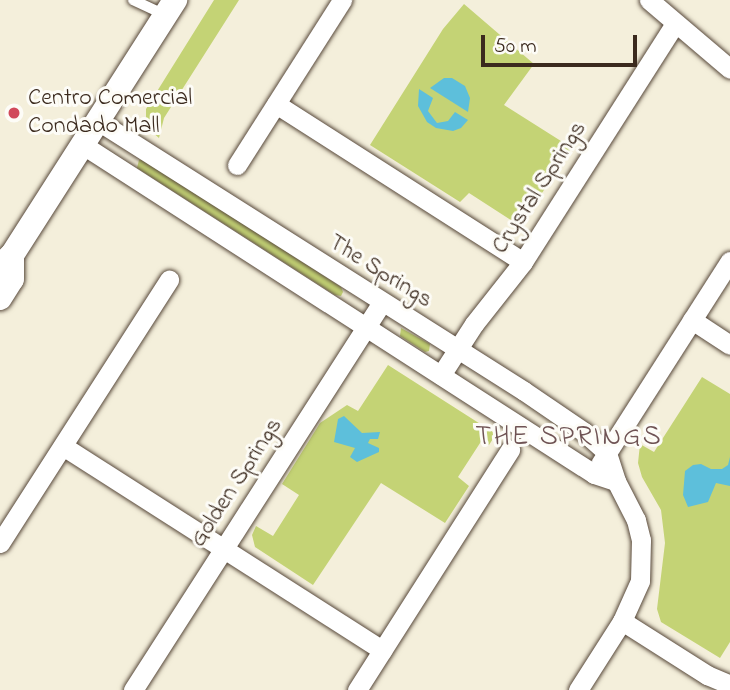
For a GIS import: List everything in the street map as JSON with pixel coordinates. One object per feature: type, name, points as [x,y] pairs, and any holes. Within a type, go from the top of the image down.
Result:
[{"type":"street","points":[[237,165],[342,0]]},
{"type":"street","points":[[649,0],[730,69]]},
{"type":"street","points":[[0,298],[12,279],[6,261],[170,8]]},
{"type":"street","name":"Crystal Springs","points":[[441,376],[523,262],[676,23]]},
{"type":"street","points":[[276,104],[523,262]]},
{"type":"street","name":"The Springs","points":[[98,121],[584,432],[607,453]]},
{"type":"street","points":[[83,145],[593,474],[615,481]]},
{"type":"street","points":[[593,474],[730,261]]},
{"type":"street","points":[[0,543],[169,280]]},
{"type":"street","name":"Golden Springs","points":[[133,690],[382,302]]},
{"type":"street","points":[[692,320],[730,345]]},
{"type":"street","points":[[63,446],[382,650]]},
{"type":"street","points":[[357,690],[510,450]]},
{"type":"street","points":[[578,690],[622,621],[640,581],[641,540],[628,501],[615,481],[607,453]]},
{"type":"street","points":[[622,621],[707,675],[730,685]]},
{"type":"lane","points":[[133,0],[170,8]]},
{"type":"green space","points":[[214,0],[239,0],[164,118],[159,138],[152,132],[146,120],[146,109]]},
{"type":"green space","points":[[464,4],[534,64],[504,105],[572,148],[520,226],[469,193],[460,202],[370,145],[443,29]]},
{"type":"green space","points":[[143,159],[341,287],[341,296],[335,295],[137,168],[139,160]]},
{"type":"green space","points":[[401,328],[430,344],[429,351],[425,352],[400,336]]},
{"type":"green space","points":[[388,365],[496,434],[489,445],[482,440],[458,477],[469,486],[445,523],[381,483],[313,585],[255,547],[252,535],[256,526],[273,536],[299,495],[282,484],[320,423],[347,405],[358,411]]},
{"type":"green space","points":[[702,377],[730,394],[730,642],[720,658],[661,622],[657,609],[665,543],[661,510],[642,477],[638,463],[640,444],[654,452]]},
{"type":"water","points":[[444,78],[452,78],[465,86],[470,98],[468,112],[430,88]]},
{"type":"water","points":[[419,89],[433,98],[428,111],[437,123],[448,121],[455,112],[468,120],[461,128],[453,131],[436,128],[427,122],[418,106]]},
{"type":"water","points":[[344,416],[362,433],[380,432],[378,439],[370,439],[368,443],[379,448],[379,452],[357,462],[350,457],[355,448],[334,442],[338,419]]},
{"type":"water","points":[[730,457],[730,486],[716,483],[708,502],[688,507],[683,495],[685,471],[693,465],[701,464],[711,469],[722,469],[728,465]]},
{"type":"place","name":"Centro Comercial Condado Mall","points":[[14,113]]},
{"type":"district","name":"THE SPRINGS","points":[[569,438]]}]
